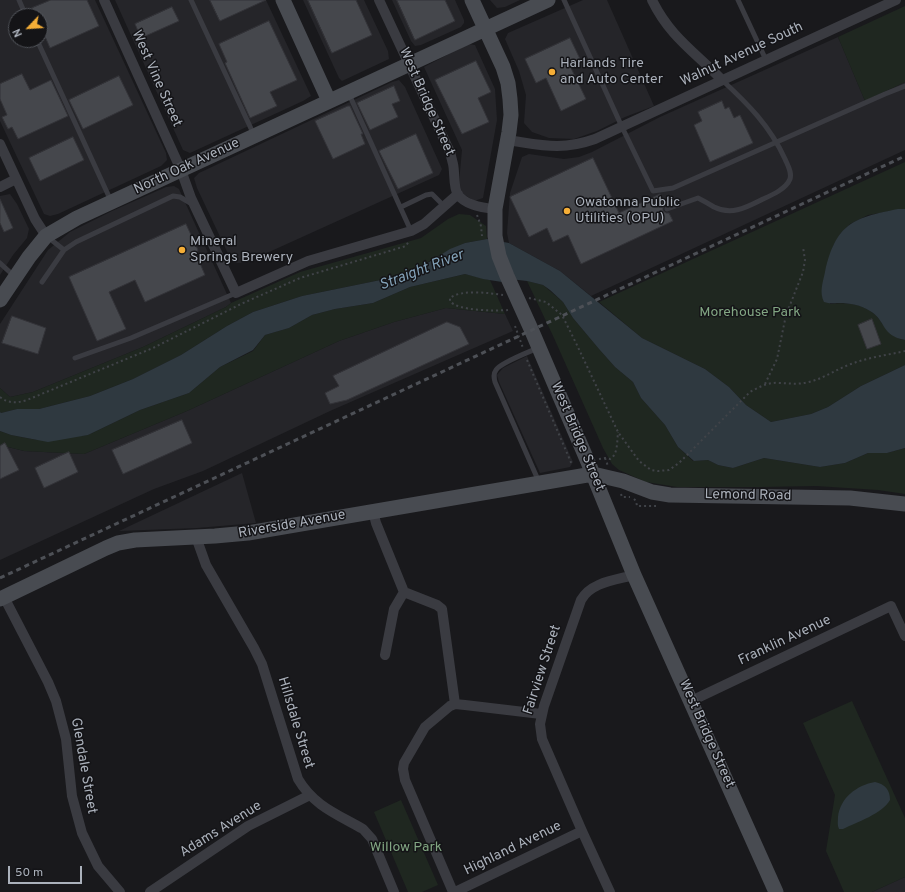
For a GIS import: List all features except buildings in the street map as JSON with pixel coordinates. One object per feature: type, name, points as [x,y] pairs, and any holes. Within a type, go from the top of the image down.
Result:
[{"type":"main road","points":[[283,0],[329,101]]},
{"type":"main road","name":"West Bridge Street","points":[[472,0],[503,67],[508,82],[511,115],[495,209],[488,226],[507,276],[515,307],[539,347],[634,575],[692,701],[776,892]]},
{"type":"main road","name":"North Oak Avenue","points":[[0,300],[28,257],[46,236],[77,218],[548,0]]},
{"type":"main road","name":"Riverside Avenue","points":[[1,595],[118,543],[135,540],[248,533],[539,482],[593,474]]},
{"type":"main road","name":"Lemond Road","points":[[593,474],[623,481],[652,492],[670,495],[850,498],[905,504]]},
{"type":"street","name":"West Vine Street","points":[[104,0],[181,170],[195,205],[236,293]]},
{"type":"street","name":"West Bridge Street","points":[[379,0],[450,152],[458,194]]},
{"type":"street","points":[[652,0],[666,24],[678,39],[722,80]]},
{"type":"street","name":"Walnut Avenue South","points":[[507,140],[551,147],[566,147],[581,144],[622,127],[896,0]]},
{"type":"street","points":[[0,144],[35,219],[46,236]]},
{"type":"street","points":[[0,187],[16,179]]},
{"type":"street","points":[[236,293],[308,260],[412,231],[424,224],[458,194],[469,203],[483,208],[495,209]]},
{"type":"street","points":[[373,511],[376,523],[404,592],[437,605],[442,609],[455,704]]},
{"type":"street","name":"Hillsdale Street","points":[[196,537],[206,566],[262,664],[298,779],[316,801],[368,834],[372,839],[394,892]]},
{"type":"street","name":"Fairview Street","points":[[610,892],[542,739],[540,724],[541,714],[584,593],[597,585],[634,575]]},
{"type":"street","points":[[386,655],[394,609],[404,592]]},
{"type":"street","name":"Glendale Street","points":[[1,595],[48,682],[56,701],[66,739],[72,796],[82,833],[98,866],[120,892]]},
{"type":"street","name":"Franklin Avenue","points":[[692,701],[891,606],[905,636]]},
{"type":"street","points":[[454,892],[405,780],[403,769],[404,763],[425,727],[447,708],[455,704],[541,714]]},
{"type":"street","name":"Adams Avenue","points":[[150,892],[248,826],[310,795]]},
{"type":"street","name":"Highland Avenue","points":[[454,892],[582,831]]},
{"type":"lane","points":[[191,0],[255,136]]},
{"type":"lane","points":[[564,0],[653,191],[673,188],[905,86]]},
{"type":"lane","points":[[738,0],[766,60]]},
{"type":"lane","points":[[41,48],[112,202]]},
{"type":"lane","points":[[667,209],[698,198],[722,210],[740,210],[780,189],[789,180],[791,173],[777,142],[749,106],[722,80]]},
{"type":"lane","points":[[348,92],[412,231]]},
{"type":"lane","points":[[401,207],[426,195],[432,194],[444,206]]},
{"type":"lane","points":[[42,282],[64,250],[76,242],[173,196],[180,197],[195,205]]},
{"type":"lane","points":[[46,236],[64,250]]},
{"type":"lane","points":[[0,263],[15,277]]},
{"type":"lane","points":[[75,358],[131,338],[236,293]]},
{"type":"lane","points":[[539,347],[500,365],[496,368],[494,376],[495,382],[539,482]]},
{"type":"path","points":[[473,211],[488,226]]},
{"type":"path","points":[[0,397],[10,402],[17,403],[27,400],[153,348],[241,304],[300,278],[406,246],[409,243],[412,231]]},
{"type":"path","points":[[765,384],[777,359],[786,315],[804,272],[805,260],[803,247]]},
{"type":"path","points":[[509,295],[482,292],[458,294],[450,298],[452,303],[469,308],[498,311],[515,307],[536,298],[552,306],[562,315],[618,432],[639,462],[651,470],[669,470],[680,464],[750,392],[765,384],[778,382],[800,384],[809,382],[820,379],[854,362],[905,351]]},
{"type":"path","points":[[514,323],[522,342],[528,364],[570,460],[571,466]]},
{"type":"path","points":[[605,458],[610,459],[614,457],[616,453],[618,432]]},
{"type":"shaded area","points":[[0,0],[95,0],[166,153],[167,160],[161,166],[58,214],[50,216],[44,214],[0,121]]},
{"type":"shaded area","points":[[115,0],[266,0],[311,96],[190,153],[183,150]]},
{"type":"shaded area","points":[[303,0],[364,0],[388,51],[389,59],[342,81],[339,78]]},
{"type":"shaded area","points":[[392,0],[455,0],[464,23],[461,27],[421,45],[415,46],[411,41]]},
{"type":"shaded area","points":[[490,0],[520,0],[505,7],[497,8]]},
{"type":"shaded area","points":[[583,0],[607,0],[654,106],[625,117],[597,131],[574,139],[549,138],[532,132],[524,123],[526,95],[519,71],[505,39],[508,33]]},
{"type":"shaded area","points":[[838,37],[865,101],[905,82],[905,150],[591,296],[560,271],[509,243],[507,233],[510,193],[522,157],[529,154],[564,159],[579,157],[592,152],[660,117]]},
{"type":"shaded area","points":[[468,44],[475,45],[495,89],[497,120],[483,198],[474,201],[462,193],[459,182],[462,150],[424,67]]},
{"type":"shaded area","points":[[399,80],[405,87],[442,169],[439,175],[247,262],[232,262],[197,188],[194,178],[199,173]]},
{"type":"shaded area","points":[[174,186],[179,189],[231,303],[226,307],[143,347],[33,392],[10,397],[0,388],[0,324],[48,250],[70,232],[166,187]]},
{"type":"shaded area","points":[[10,194],[17,204],[29,229],[27,238],[13,255],[0,275],[0,196]]},
{"type":"shaded area","points":[[446,308],[505,314],[513,331],[330,411],[203,471],[154,489],[0,560],[0,445],[24,451],[84,454],[187,411],[339,341],[394,322]]},
{"type":"shaded area","points":[[527,356],[573,462],[570,467],[540,473],[499,382],[497,375],[503,368]]},
{"type":"shaded area","points":[[242,473],[256,523],[197,528],[119,531]]},
{"type":"shaded area","points":[[905,877],[905,892],[872,892]]},
{"type":"green space","points":[[905,6],[905,82],[865,101],[838,37]]},
{"type":"green space","name":"Morehouse Park","points":[[905,162],[905,209],[868,215],[850,224],[840,234],[833,246],[830,304],[843,303],[856,305],[869,310],[874,314],[890,332],[896,337],[905,340],[905,365],[861,386],[828,407],[811,414],[771,422],[746,405],[729,387],[705,369],[642,338],[599,302]]},
{"type":"green space","points":[[459,214],[470,215],[486,226],[487,239],[465,243],[434,258],[410,274],[302,296],[253,312],[227,326],[181,355],[133,379],[90,396],[39,409],[17,409],[0,412],[0,388],[10,397],[33,392],[143,347],[226,307],[231,303],[300,272],[421,238],[448,219]]},
{"type":"green space","points":[[465,274],[490,280],[505,314],[446,308],[394,322],[339,341],[187,411],[84,454],[24,451],[0,445],[0,431],[11,435],[37,440],[88,435],[140,410],[189,393],[220,367],[253,351],[265,335],[289,328],[312,315],[335,309],[373,303],[410,287]]},
{"type":"green space","points":[[527,281],[543,285],[563,302],[573,318],[599,349],[615,367],[633,382],[641,398],[665,425],[678,447],[693,461],[708,460],[718,465],[733,468],[764,458],[820,467],[845,463],[868,453],[887,453],[905,448],[905,494],[878,490],[816,486],[677,487],[646,482],[619,470],[612,464],[603,448]]},
{"type":"green space","points":[[852,701],[905,818],[905,877],[872,892],[844,892],[826,851],[835,795],[803,723]]},
{"type":"green space","name":"Willow Park","points":[[401,800],[438,885],[422,892],[408,892],[374,812]]},
{"type":"water","points":[[905,209],[905,340],[892,335],[875,315],[866,309],[851,304],[824,302],[822,294],[822,283],[829,256],[841,233],[858,220],[882,212]]},
{"type":"water","name":"Straight River","points":[[487,239],[509,243],[560,271],[642,338],[705,369],[729,387],[746,405],[771,422],[811,414],[828,407],[861,386],[905,365],[905,448],[887,453],[868,453],[845,463],[820,467],[764,458],[733,468],[718,465],[708,460],[694,461],[678,447],[665,425],[641,398],[633,382],[615,367],[573,318],[563,302],[550,290],[543,285],[527,281],[510,279],[502,282],[465,274],[410,287],[373,303],[335,309],[312,315],[289,328],[265,335],[253,350],[220,367],[189,393],[140,410],[88,435],[48,442],[11,435],[0,431],[0,412],[17,409],[39,409],[90,396],[133,379],[181,355],[227,326],[253,312],[302,296],[410,274],[450,249],[465,243]]},
{"type":"water","points":[[875,782],[882,784],[888,790],[890,800],[886,805],[869,817],[843,829],[839,829],[839,810],[846,798],[856,789]]},
{"type":"railway","points":[[0,578],[905,156]]},
{"type":"place","name":"Harlands Tire and Auto Center","points":[[552,72]]},
{"type":"place","name":"Owatonna Public Utilities (OPU)","points":[[567,211]]},
{"type":"place","name":"Mineral Springs Brewery","points":[[182,250]]}]
